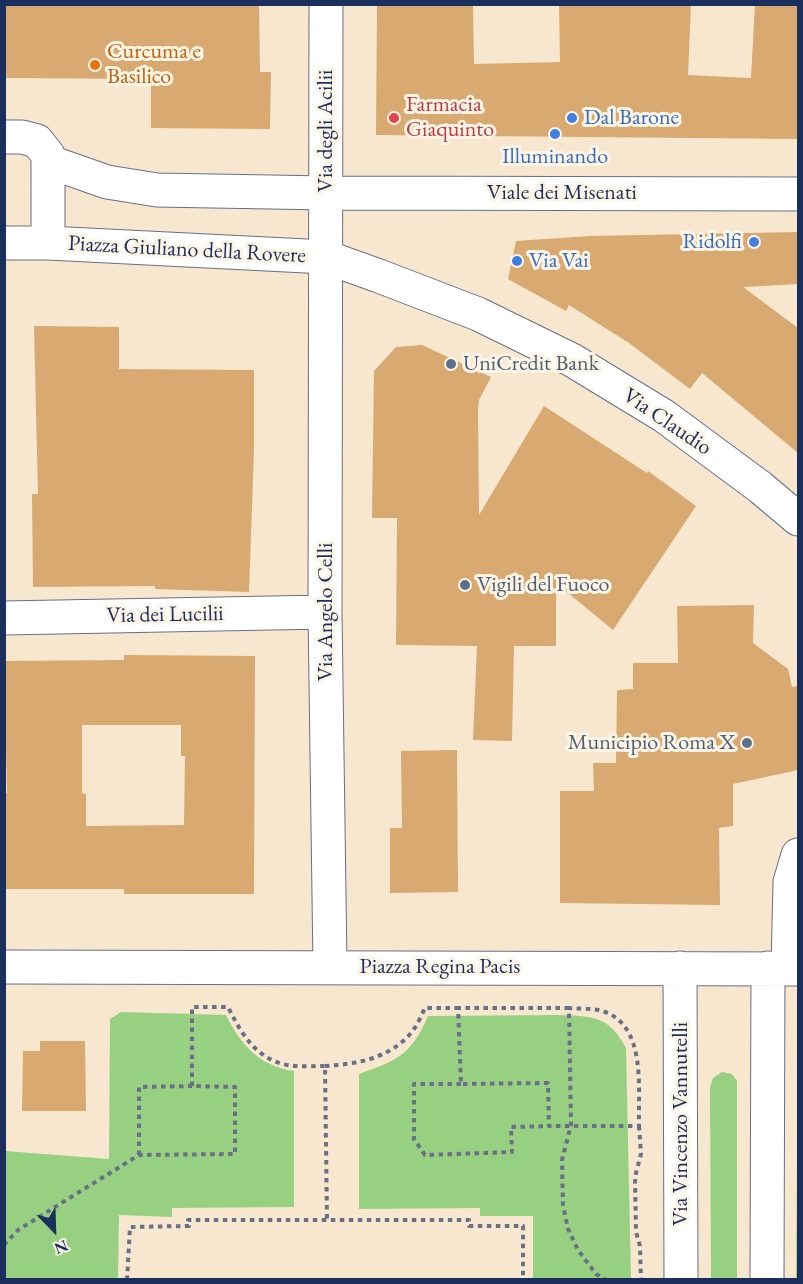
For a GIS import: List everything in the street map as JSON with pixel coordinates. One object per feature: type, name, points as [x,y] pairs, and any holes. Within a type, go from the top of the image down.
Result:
[{"type":"street","name":"Via degli Acilii","points":[[326,4],[326,257]]},
{"type":"street","points":[[4,137],[22,137],[37,141],[45,150],[50,162],[107,182],[147,189],[326,193]]},
{"type":"street","name":"Piazza Giuliano della Rovere","points":[[48,243],[50,162]]},
{"type":"street","name":"Viale dei Misenati","points":[[326,193],[798,194]]},
{"type":"street","name":"Piazza Giuliano della Rovere","points":[[4,243],[48,243],[326,257]]},
{"type":"street","name":"Via Claudio","points":[[326,257],[478,314],[572,360],[664,416],[798,519]]},
{"type":"street","name":"Via Angelo Celli","points":[[326,257],[325,612],[330,966]]},
{"type":"street","name":"Via dei Lucilii","points":[[4,618],[325,612]]},
{"type":"street","points":[[767,1280],[789,882],[798,855]]},
{"type":"street","name":"Piazza Regina Pacis","points":[[4,967],[785,968]]},
{"type":"street","name":"Via Vincenzo Vannutelli","points":[[680,968],[681,1280]]},
{"type":"path","points":[[192,1086],[192,1007],[228,1007],[238,1029],[248,1042],[275,1061],[288,1065],[325,1066],[355,1064],[393,1048],[411,1032],[425,1008],[601,1010],[616,1018],[628,1029],[637,1048],[641,1154],[635,1177],[640,1280]]},
{"type":"path","points":[[458,1008],[460,1084]]},
{"type":"path","points":[[569,1008],[572,1125],[562,1160],[562,1205],[568,1229],[578,1250],[596,1274],[606,1280]]},
{"type":"path","points":[[325,1066],[327,1220]]},
{"type":"path","points":[[549,1126],[548,1083],[414,1084],[414,1139],[425,1155],[512,1152],[512,1127],[639,1126]]},
{"type":"path","points":[[4,1245],[18,1230],[139,1155],[236,1154],[235,1087],[139,1087],[139,1155]]},
{"type":"path","points":[[127,1280],[130,1227],[189,1226],[188,1220],[469,1220],[469,1226],[523,1226],[523,1280]]},
{"type":"green space","points":[[121,1012],[226,1015],[238,1036],[252,1052],[271,1064],[294,1071],[294,1207],[172,1208],[172,1217],[119,1215],[118,1279],[5,1279],[5,1151],[109,1159],[110,1019]]},
{"type":"green space","points":[[557,1015],[589,1017],[606,1023],[620,1037],[626,1048],[631,1279],[533,1279],[533,1216],[480,1216],[480,1208],[359,1209],[359,1074],[384,1065],[402,1054],[416,1039],[428,1016]]},
{"type":"green space","points":[[722,1072],[732,1074],[737,1081],[737,1279],[711,1279],[710,1087],[713,1078]]},
{"type":"green space","points":[[798,1162],[798,1280],[796,1279]]},
{"type":"building","points":[[4,4],[259,4],[260,72],[271,72],[270,129],[151,128],[151,79],[4,78]]},
{"type":"building","points":[[377,4],[473,4],[474,64],[560,62],[559,4],[691,4],[688,75],[751,78],[755,4],[798,4],[798,139],[376,135]]},
{"type":"building","points":[[798,232],[798,284],[743,287],[798,328],[798,453],[702,373],[690,389],[629,343],[569,305],[566,311],[508,279],[516,241],[590,236]]},
{"type":"building","points":[[34,326],[119,327],[119,369],[254,370],[254,450],[249,592],[155,589],[155,586],[33,587],[32,494],[38,494]]},
{"type":"building","points":[[422,345],[491,377],[479,400],[478,410],[479,515],[544,406],[647,473],[648,471],[696,506],[613,630],[556,583],[556,646],[514,646],[512,741],[473,740],[477,646],[396,645],[397,518],[372,518],[374,371],[396,347]]},
{"type":"building","name":"Municipio Roma X","points":[[754,605],[753,643],[788,669],[792,687],[798,686],[798,770],[733,784],[733,826],[719,828],[720,905],[560,903],[560,791],[594,791],[593,763],[616,763],[617,690],[633,689],[633,663],[678,663],[677,606]]},
{"type":"building","points":[[124,655],[255,656],[254,894],[124,894],[124,889],[4,889],[4,793],[7,793],[4,661],[124,660]],"holes":[[[82,725],[181,725],[181,756],[185,756],[184,825],[86,826],[86,794],[82,793]]]},
{"type":"building","points":[[457,750],[458,892],[390,893],[390,828],[402,828],[401,751]]},
{"type":"building","points":[[40,1041],[85,1041],[86,1111],[22,1111],[23,1051],[40,1051]]},
{"type":"place","name":"Curcuma e Basilico","points":[[95,65]]},
{"type":"place","name":"Farmacia Giaquinto","points":[[394,118]]},
{"type":"place","name":"Dal Barone","points":[[572,118]]},
{"type":"place","name":"Illuminando","points":[[555,134]]},
{"type":"place","name":"Ridolfi","points":[[754,242]]},
{"type":"place","name":"Via Vai","points":[[517,261]]},
{"type":"place","name":"UniCredit Bank","points":[[451,364]]},
{"type":"place","name":"Vigili del Fuoco","points":[[465,585]]},
{"type":"place","name":"Municipio Roma X","points":[[747,743]]}]
